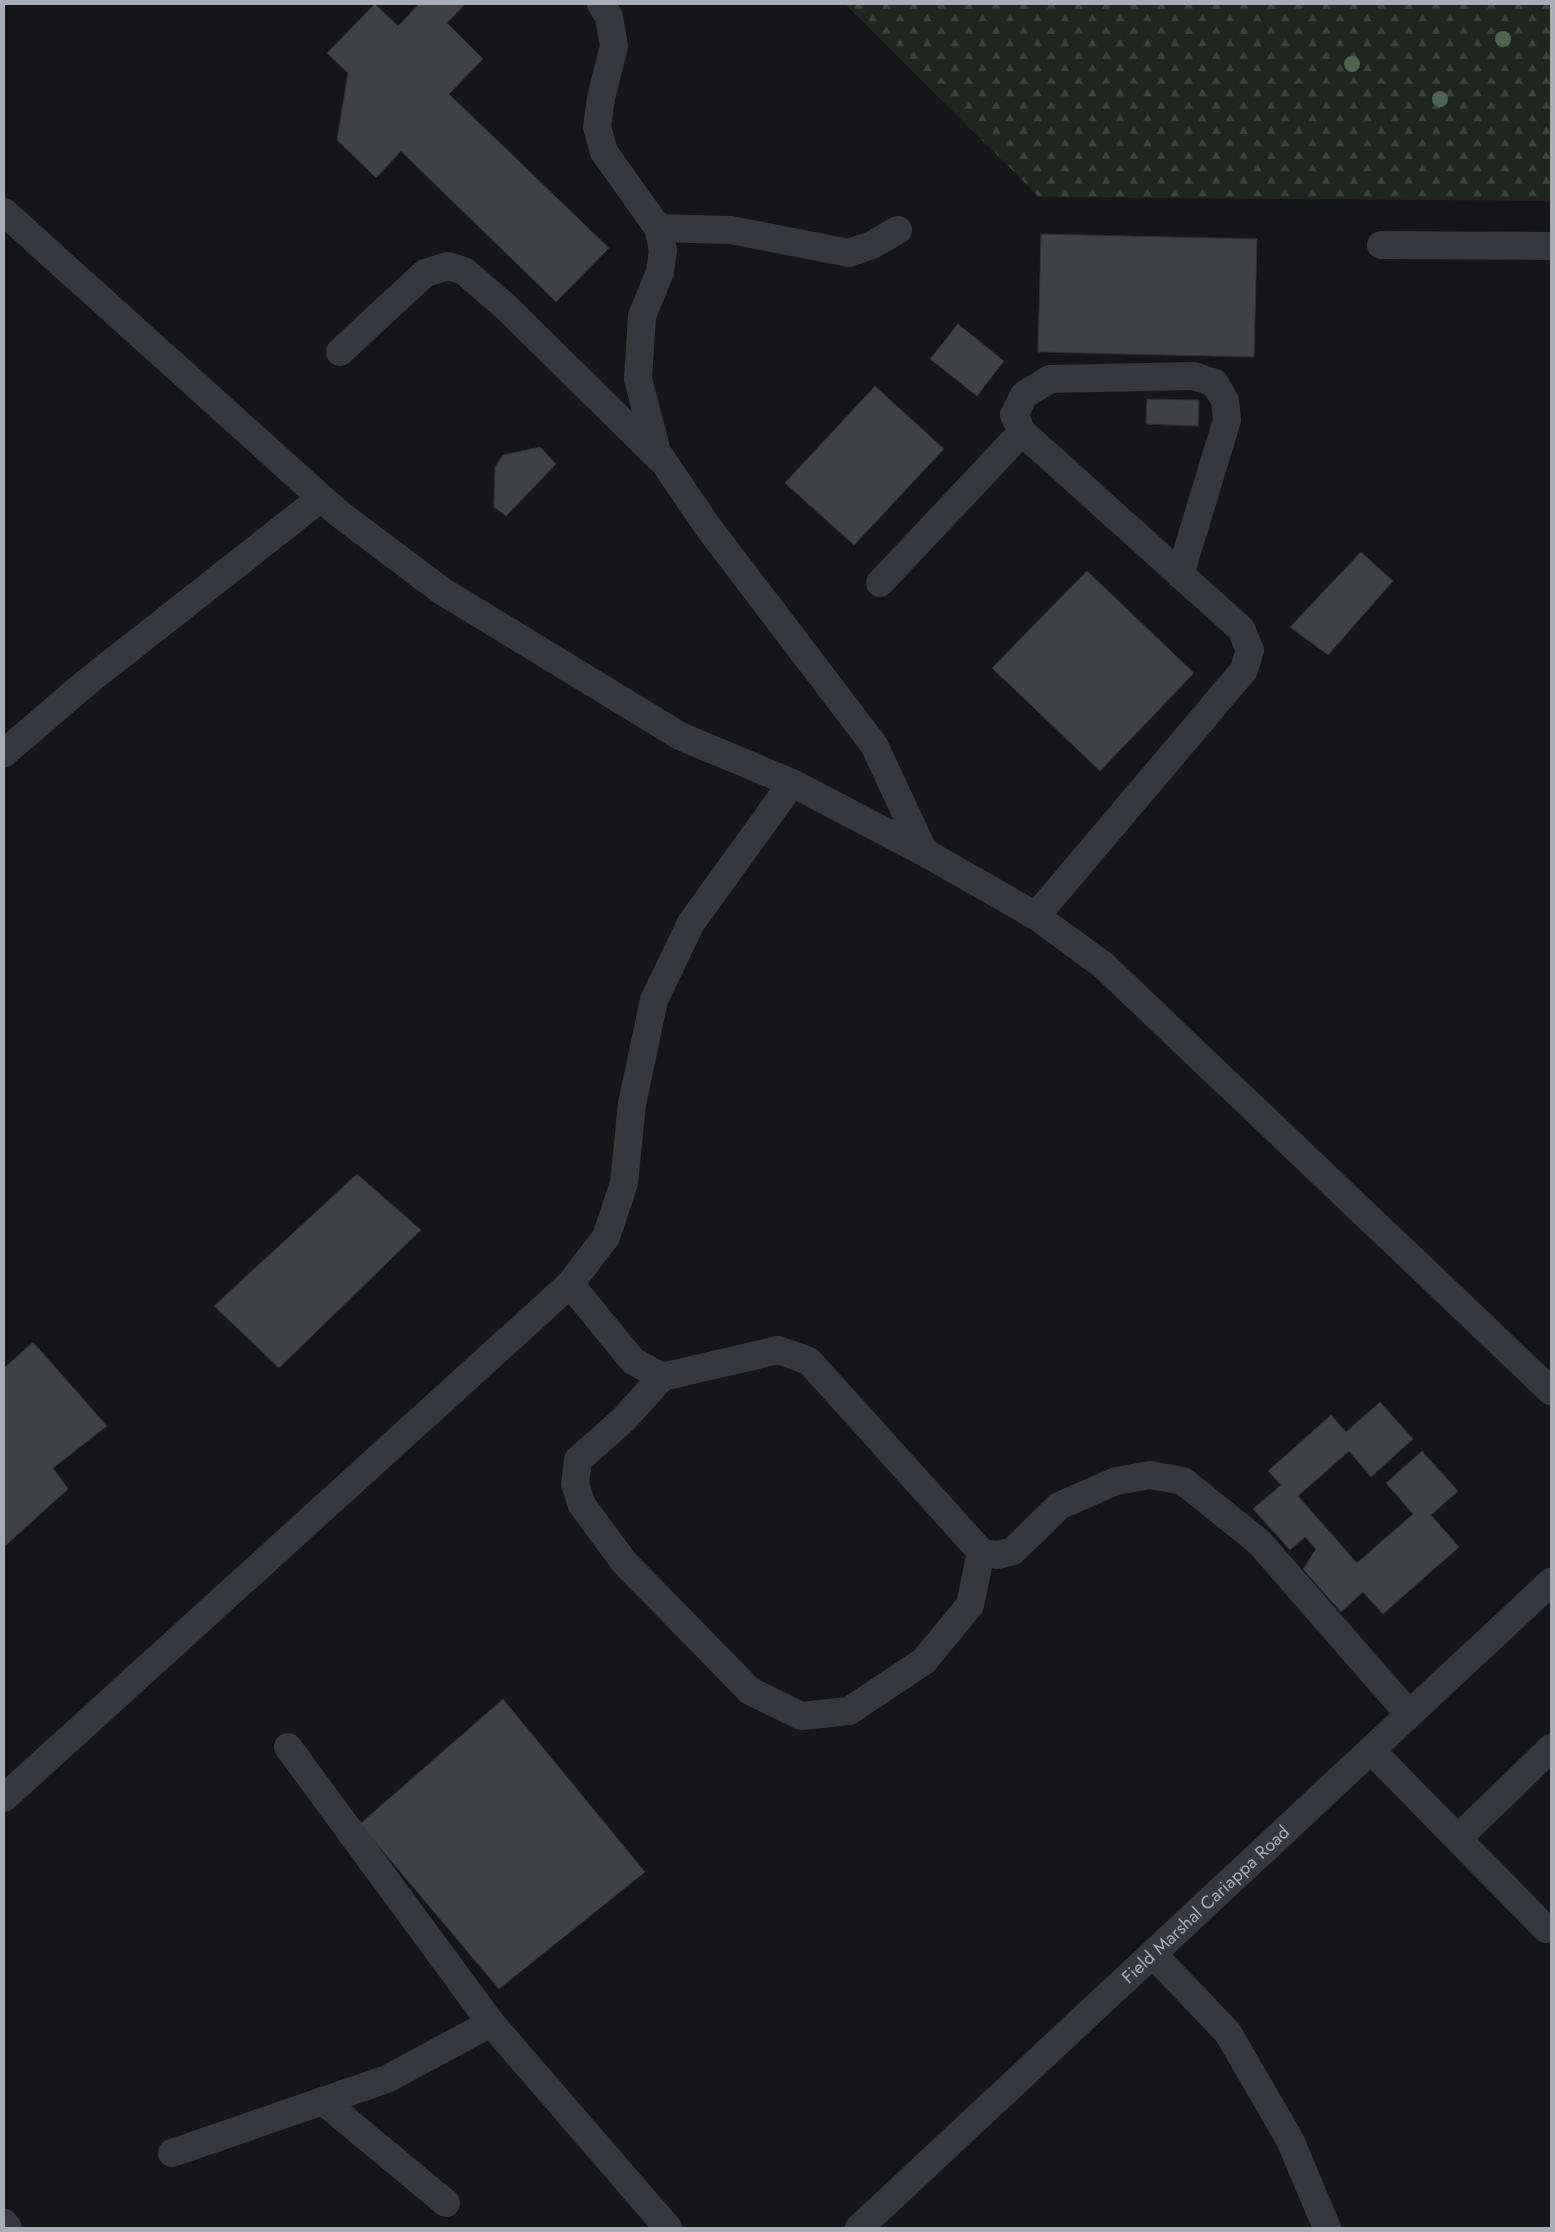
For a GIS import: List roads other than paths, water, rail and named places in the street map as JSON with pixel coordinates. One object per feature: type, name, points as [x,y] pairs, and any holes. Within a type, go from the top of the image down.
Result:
[{"type":"street","points":[[601,4],[609,17],[614,46],[601,98],[597,127],[604,152],[658,228],[663,250],[661,265],[642,316],[638,379],[658,452],[708,527],[874,745],[924,852]]},
{"type":"street","points":[[4,212],[321,498],[442,591],[671,731],[792,783],[924,852],[1036,916],[1103,965],[1551,1391]]},
{"type":"street","points":[[658,228],[731,230],[849,252],[872,245],[898,230]]},
{"type":"street","points":[[1381,245],[1551,246]]},
{"type":"street","points":[[340,352],[424,274],[448,266],[464,270],[506,308],[666,464]]},
{"type":"street","points":[[1036,916],[1244,670],[1250,650],[1241,629],[1180,575],[1022,432],[1014,415],[1024,395],[1050,379],[1194,376],[1216,383],[1225,401],[1227,420],[1180,575]]},
{"type":"street","points":[[880,583],[1022,432]]},
{"type":"street","points":[[4,754],[87,682],[321,498]]},
{"type":"street","points":[[4,1798],[570,1284],[606,1237],[624,1183],[632,1104],[654,1000],[692,923],[792,783]]},
{"type":"street","points":[[570,1284],[633,1361],[662,1377]]},
{"type":"street","points":[[981,1552],[970,1605],[924,1661],[848,1711],[802,1716],[750,1691],[624,1562],[582,1505],[576,1484],[578,1460],[624,1419],[662,1377],[778,1350],[809,1361],[981,1552],[998,1555],[1013,1551],[1059,1506],[1116,1481],[1150,1475],[1183,1481],[1259,1542],[1410,1714]]},
{"type":"street","name":"Field Marshal Cariappa Road","points":[[859,2228],[1551,1582]]},
{"type":"street","points":[[288,1746],[491,2024],[668,2228]]},
{"type":"street","points":[[1458,1838],[1551,1748]]},
{"type":"street","points":[[1371,1750],[1546,1929]]},
{"type":"street","points":[[1153,1954],[1228,2033],[1290,2140],[1327,2228]]},
{"type":"street","points":[[172,2153],[386,2079],[491,2024]]},
{"type":"street","points":[[323,2101],[446,2203]]},
{"type":"street","points":[[4,2223],[8,2228]]}]
